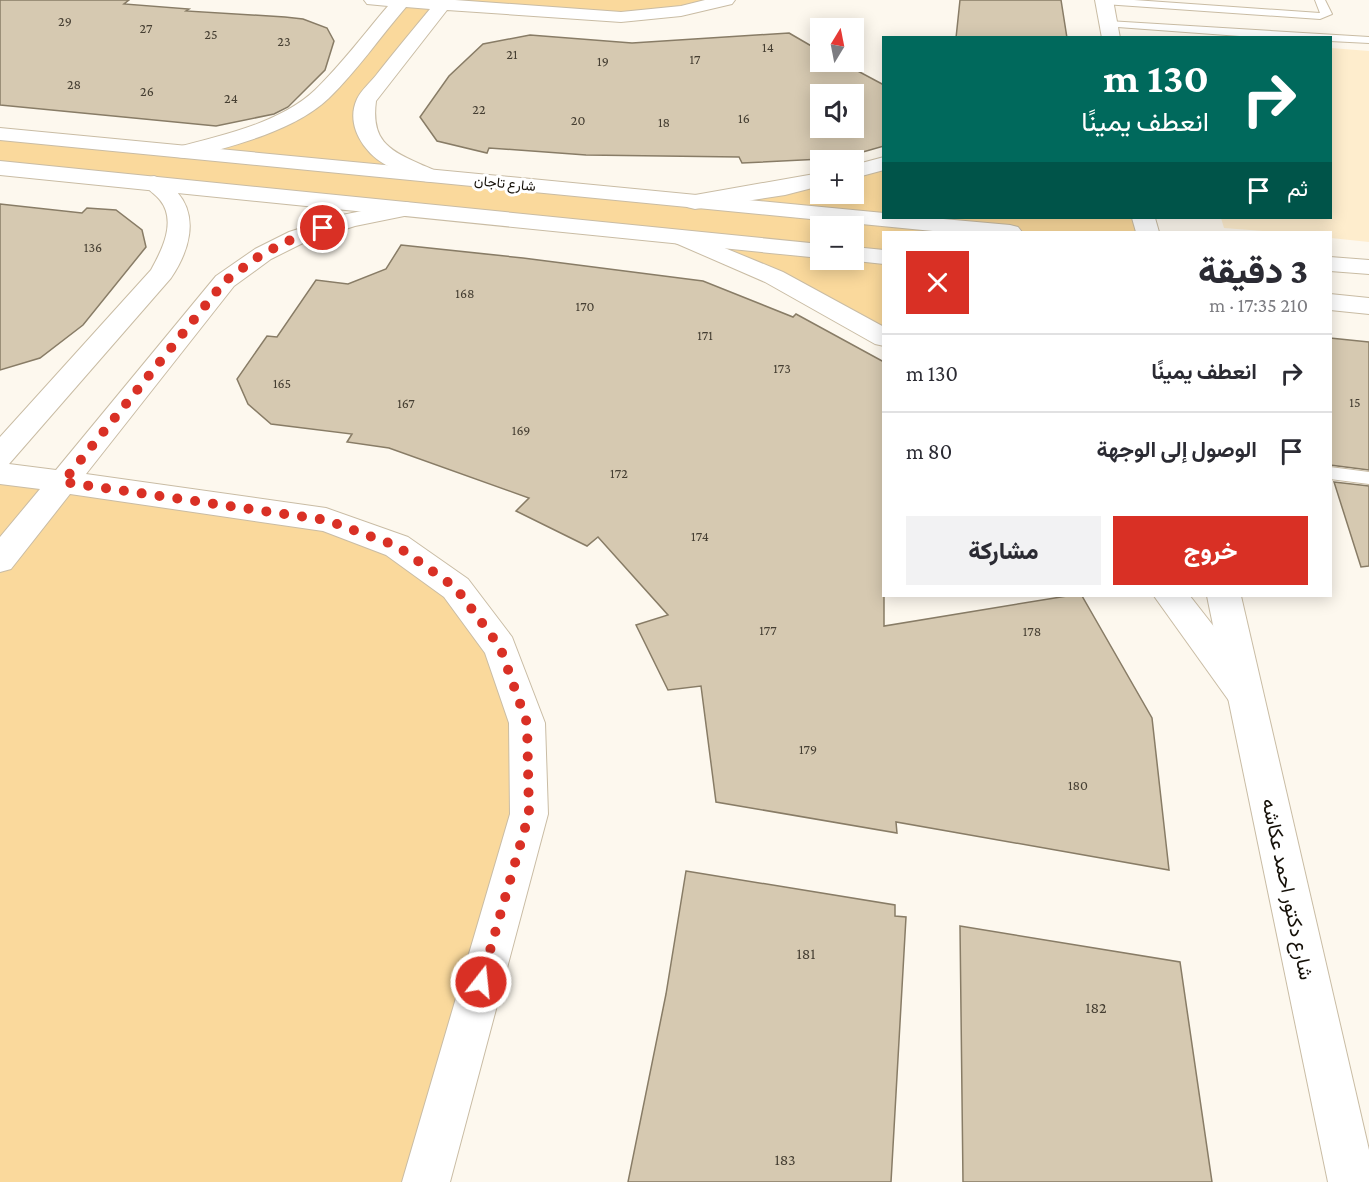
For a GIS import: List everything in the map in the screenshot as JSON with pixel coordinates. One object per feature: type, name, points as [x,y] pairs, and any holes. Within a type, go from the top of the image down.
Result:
[{"type":"street","points":[[373,0],[444,3],[621,17],[681,11],[726,0]]},
{"type":"street","points":[[186,152],[251,134],[302,109],[321,95],[402,1]]},
{"type":"street","points":[[1104,1],[1109,33]]},
{"type":"street","points":[[430,176],[401,165],[379,151],[366,134],[362,117],[366,100],[444,3]]},
{"type":"street","name":"شارع تاجان","points":[[0,134],[1000,231]]},
{"type":"street","points":[[864,169],[882,165]]},
{"type":"street","points":[[0,168],[810,250]]},
{"type":"street","points":[[695,202],[810,182]]},
{"type":"street","points":[[0,456],[162,273],[176,247],[180,222],[172,201],[154,183]]},
{"type":"street","points":[[589,227],[603,193]]},
{"type":"street","points":[[0,560],[225,281],[262,254],[307,232],[355,217],[406,209]]},
{"type":"street","points":[[681,237],[774,277],[882,337]]},
{"type":"street","points":[[864,255],[882,257]]},
{"type":"street","points":[[1332,264],[1369,267]]},
{"type":"street","points":[[1332,302],[1369,306]]},
{"type":"street","points":[[0,472],[326,520],[397,546],[456,588],[500,647],[527,723],[529,814],[426,1182]]},
{"type":"street","points":[[1172,597],[1245,694]]},
{"type":"street","name":"شارع دكتور احمد عكاشه","points":[[1224,597],[1352,1182]]},
{"type":"lane","points":[[1104,1],[1320,16],[1327,14],[1320,0]]},
{"type":"lane","points":[[1109,33],[1238,36]]},
{"type":"lane","points":[[1332,38],[1369,40]]},
{"type":"lane","points":[[1332,473],[1369,478]]},
{"type":"shaded area","points":[[403,0],[726,0],[621,17],[442,5],[366,100],[366,134],[429,176],[695,202],[810,182],[810,204],[864,204],[864,169],[882,163],[882,219],[1144,219],[1147,231],[882,231],[882,337],[681,236],[0,167],[0,134],[186,152],[302,109]]},
{"type":"shaded area","points":[[1332,48],[1369,51],[1369,242],[1332,238],[1332,231],[1262,231],[1224,228],[1221,219],[1332,219]]},
{"type":"shaded area","points":[[0,473],[326,520],[397,546],[500,647],[529,814],[426,1182],[0,1182]]},
{"type":"building","points":[[0,0],[129,0],[124,4],[303,19],[327,28],[334,41],[325,70],[288,107],[274,114],[216,126],[0,105]]},
{"type":"building","points":[[960,0],[1061,0],[1067,36],[956,36]]},
{"type":"building","points":[[789,33],[810,45],[810,72],[860,72],[882,84],[882,147],[864,152],[810,150],[810,160],[742,163],[739,157],[586,155],[489,148],[487,153],[437,141],[420,117],[449,76],[483,44],[530,35],[632,43]]},
{"type":"building","points":[[0,204],[82,213],[87,208],[116,210],[142,230],[146,247],[83,325],[40,358],[0,370]]},
{"type":"building","points":[[401,245],[703,281],[793,317],[796,314],[882,361],[884,626],[1061,597],[1083,597],[1152,718],[1169,870],[896,822],[897,833],[716,802],[701,686],[668,690],[636,625],[668,615],[598,537],[587,546],[516,511],[529,498],[389,448],[347,442],[352,434],[271,424],[248,404],[237,379],[267,336],[277,337],[316,280],[348,284],[386,269]]},
{"type":"building","points":[[1332,338],[1369,342],[1369,470],[1332,465]]},
{"type":"building","points":[[1334,482],[1369,486],[1369,566],[1361,567]]},
{"type":"building","points":[[686,871],[895,905],[895,916],[906,917],[891,1182],[628,1182],[666,994]]},
{"type":"building","points":[[960,926],[1180,962],[1212,1182],[963,1182]]},
{"type":"route","points":[[323,228],[307,232],[262,254],[225,281],[63,482],[326,520],[397,546],[456,588],[500,647],[527,723],[529,814],[481,982]]}]
